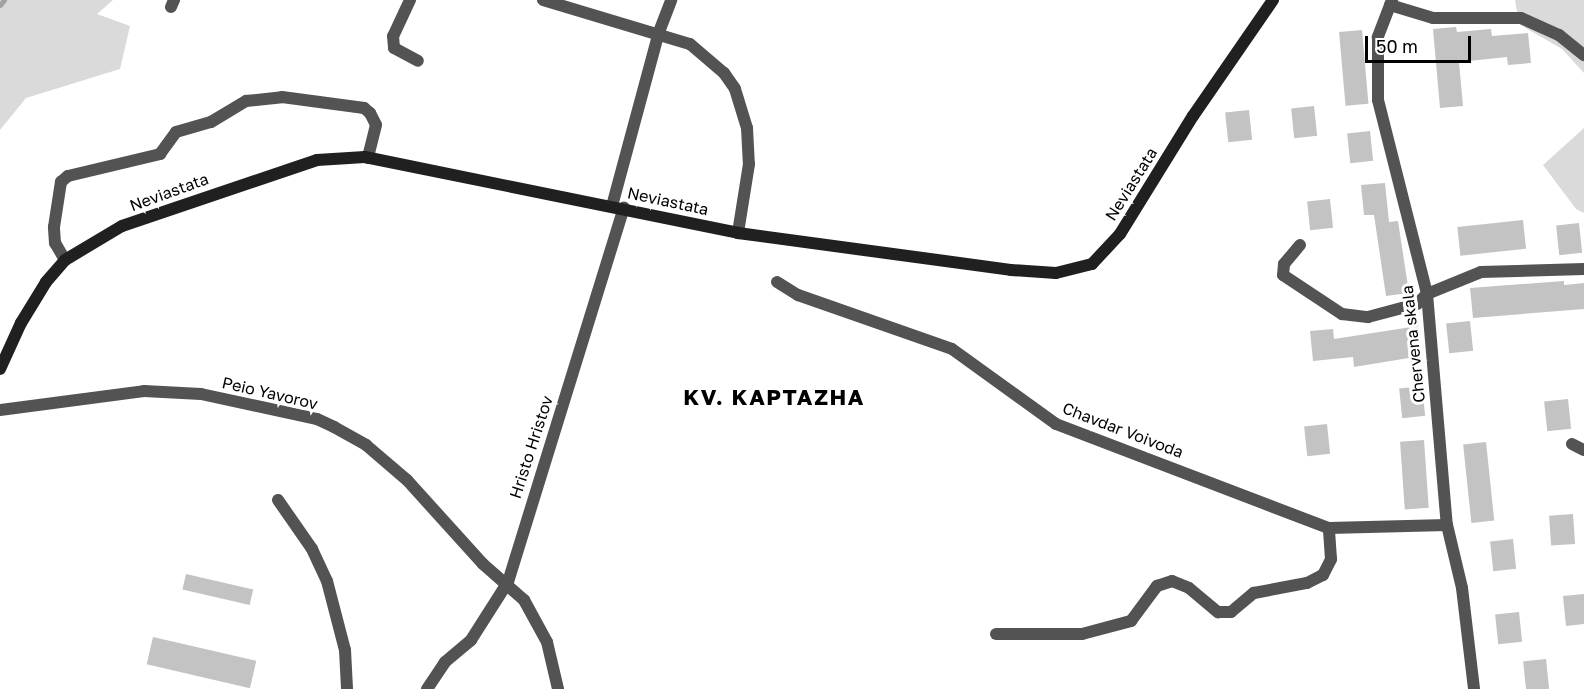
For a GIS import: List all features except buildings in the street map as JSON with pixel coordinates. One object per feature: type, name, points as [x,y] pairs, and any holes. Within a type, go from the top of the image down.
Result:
[{"type":"street","points":[[410,0],[393,36],[394,48],[418,61]]},
{"type":"street","points":[[543,0],[658,32],[690,44],[708,57],[735,89],[744,111],[749,164],[738,233]]},
{"type":"street","name":"Hristo Hristov","points":[[427,689],[445,662],[471,640],[508,582],[618,207],[658,32],[671,0]]},
{"type":"street","name":"Neviastata","points":[[0,369],[21,322],[46,282],[65,260],[122,226],[281,169],[316,160],[368,158],[738,233],[1011,270],[1056,273],[1092,264],[1120,234],[1193,116],[1273,0]]},
{"type":"street","points":[[1391,3],[1433,18],[1521,18],[1559,35],[1584,55]]},
{"type":"street","name":"Chervena skala","points":[[1391,3],[1378,37],[1378,100],[1427,294],[1447,525],[1462,588],[1474,689]]},
{"type":"street","points":[[65,260],[55,243],[54,227],[61,182],[68,176],[160,154],[176,132],[211,122],[246,100],[282,97],[364,108],[370,112],[376,125],[368,158]]},
{"type":"street","points":[[1300,245],[1284,264],[1283,275],[1342,314],[1368,317],[1417,304],[1427,294],[1480,272],[1584,269]]},
{"type":"street","name":"Chavdar Voivoda","points":[[777,282],[798,295],[952,349],[1056,424],[1329,528],[1447,525]]},
{"type":"street","name":"Peio Yavorov","points":[[0,410],[144,391],[201,394],[317,419],[366,445],[407,480],[483,564],[508,582]]},
{"type":"street","points":[[1572,444],[1584,450]]},
{"type":"street","points":[[278,500],[312,549],[327,581],[345,650],[347,689]]},
{"type":"street","points":[[996,634],[1082,634],[1131,621],[1157,586],[1172,581],[1189,588],[1218,612],[1231,612],[1254,593],[1307,583],[1323,575],[1331,559],[1329,528]]},
{"type":"street","points":[[508,582],[524,600],[547,642],[558,689]]},
{"type":"shaded area","points":[[0,0],[113,0],[97,14],[130,26],[120,69],[26,98],[0,130]]},
{"type":"shaded area","points":[[1515,0],[1584,0],[1584,73],[1562,49],[1519,24]]},
{"type":"shaded area","points":[[1584,128],[1584,213],[1576,209],[1543,165]]},
{"type":"waterway","points":[[0,5],[4,0]]},
{"type":"district","name":"KV. KAPTAZHA","points":[[774,397]]}]
